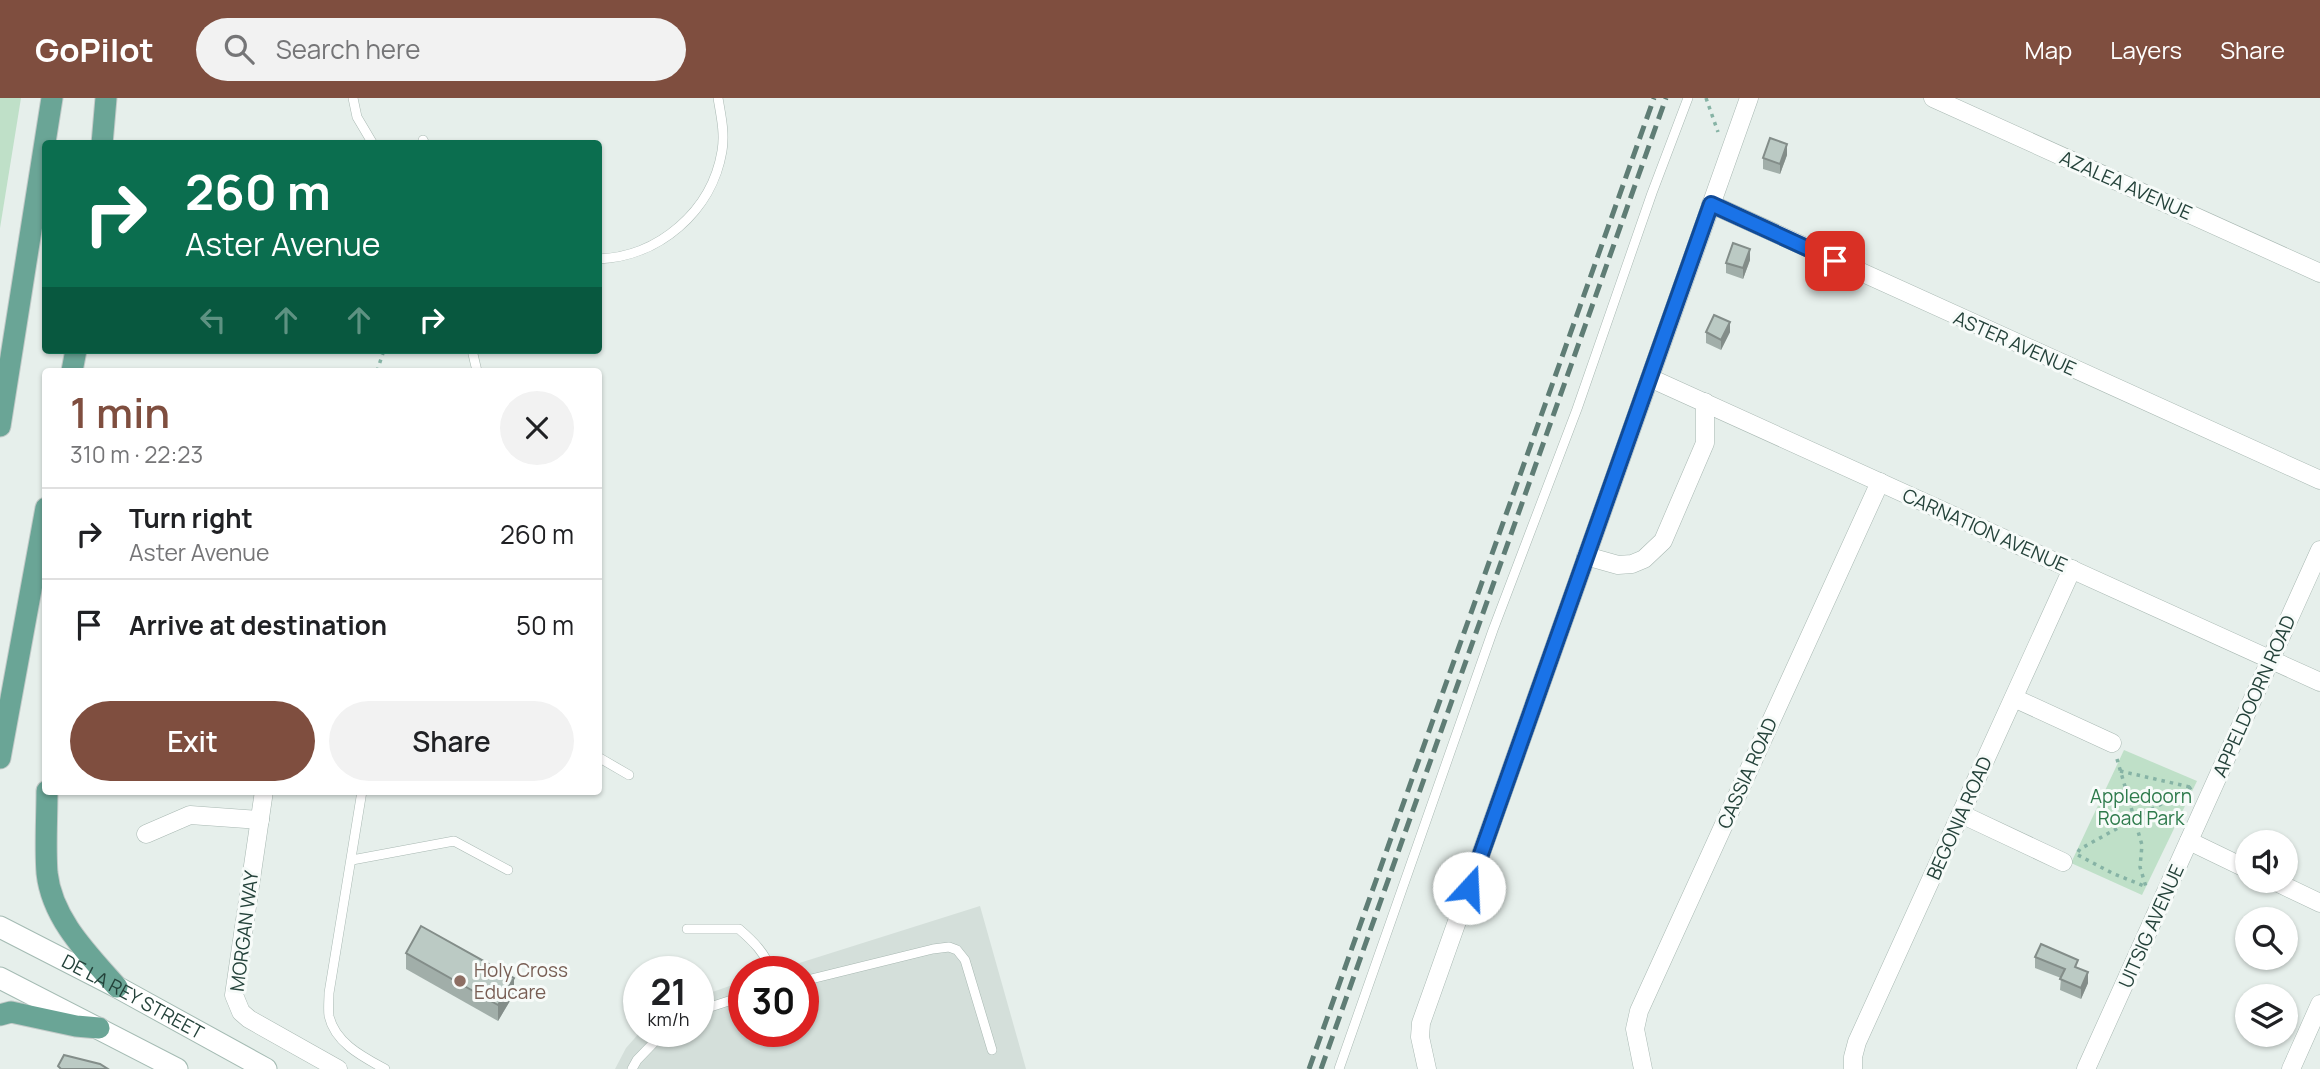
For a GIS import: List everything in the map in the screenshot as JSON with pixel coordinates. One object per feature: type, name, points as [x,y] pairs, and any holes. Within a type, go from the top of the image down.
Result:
[{"type":"main road","points":[[45,140],[52,98]]},
{"type":"main road","points":[[102,140],[106,98]]},
{"type":"main road","points":[[0,426],[42,161]]},
{"type":"main road","points":[[0,758],[42,530]]},
{"type":"main road","points":[[47,795],[47,874],[54,899],[72,934],[117,987]]},
{"type":"main road","name":"DE LA REY STREET","points":[[0,927],[117,987],[266,1069]]},
{"type":"main road","points":[[0,978],[177,1069]]},
{"type":"main road","points":[[0,1015],[11,1012],[76,1027],[99,1028]]},
{"type":"street","points":[[1427,1069],[1420,1037],[1421,1023],[1749,98]]},
{"type":"street","name":"AZALEA AVENUE","points":[[1933,98],[2320,273]]},
{"type":"street","name":"ASTER AVENUE","points":[[1711,204],[2320,480]]},
{"type":"street","name":"CARNATION AVENUE","points":[[1650,378],[2320,682]]},
{"type":"street","points":[[1586,556],[1618,565],[1632,564],[1649,555],[1662,541],[1705,443],[1704,402]]},
{"type":"street","name":"CASSIA ROAD","points":[[1643,1069],[1635,1029],[1639,1011],[1880,482]]},
{"type":"street","name":"APPELDOORN ROAD","points":[[2189,841],[2320,550]]},
{"type":"street","name":"BEGONIA ROAD","points":[[1853,1069],[1857,1042],[2072,569]]},
{"type":"street","points":[[2014,698],[2112,743]]},
{"type":"street","name":"MORGAN WAY","points":[[263,795],[234,981],[236,1003],[249,1019],[338,1069]]},
{"type":"street","points":[[1961,814],[2070,858]]},
{"type":"street","points":[[146,834],[190,816],[260,820]]},
{"type":"street","name":"UITSIG AVENUE","points":[[2086,1069],[2189,841],[2235,863]]},
{"type":"street","points":[[2298,892],[2320,903]]},
{"type":"street","points":[[2291,1069],[2320,1004]]},
{"type":"lane","points":[[352,98],[357,117],[371,140]]},
{"type":"lane","points":[[602,258],[634,253],[660,242],[698,208],[709,192],[722,150],[723,127],[718,98]]},
{"type":"lane","points":[[1339,1069],[1493,630],[1577,409],[1688,98]]},
{"type":"lane","points":[[602,759],[629,775]]},
{"type":"lane","points":[[361,795],[329,993],[329,1016],[335,1029],[350,1047],[385,1069]]},
{"type":"lane","points":[[352,860],[454,841],[508,870]]},
{"type":"lane","points":[[687,929],[739,929],[765,956]]},
{"type":"lane","points":[[819,977],[902,955],[949,947],[957,950],[965,960],[992,1050]]},
{"type":"lane","points":[[632,1069],[650,1047]]},
{"type":"path","points":[[1706,98],[1727,159]]},
{"type":"path","points":[[2112,743],[2142,845],[2140,867],[2145,886],[2147,890],[2163,898]]},
{"type":"path","points":[[2120,771],[2192,787],[2210,794]]},
{"type":"path","points":[[2145,886],[2070,858],[2080,849],[2133,818],[2192,787]]},
{"type":"shaded area","points":[[980,906],[1026,1069],[615,1069],[627,1047],[714,1047],[714,991],[728,987],[728,1047],[819,1047],[819,957]]},
{"type":"green space","points":[[0,98],[21,98],[0,228]]},
{"type":"green space","name":"Appledoorn Road Park","points":[[2124,750],[2197,781],[2142,895],[2071,863]]},
{"type":"building","points":[[1770,138],[1787,144],[1780,164],[1763,158]]},
{"type":"building","points":[[1733,243],[1750,249],[1743,268],[1726,263]]},
{"type":"building","points":[[1714,315],[1730,322],[1721,340],[1706,332]]},
{"type":"building","points":[[421,926],[514,978],[498,1005],[406,953]]},
{"type":"building","points":[[2041,944],[2078,960],[2075,967],[2088,972],[2081,988],[2060,979],[2065,969],[2035,957]]},
{"type":"building","points":[[64,1055],[100,1064],[108,1069],[61,1069],[58,1066]]},
{"type":"railway","points":[[1309,1069],[1654,98]]},
{"type":"railway","points":[[1321,1069],[1666,98]]},
{"type":"place","name":"Holy Cross Educare","points":[[460,981]]},
{"type":"route","points":[[1469,888],[1711,204],[1835,261]]}]
